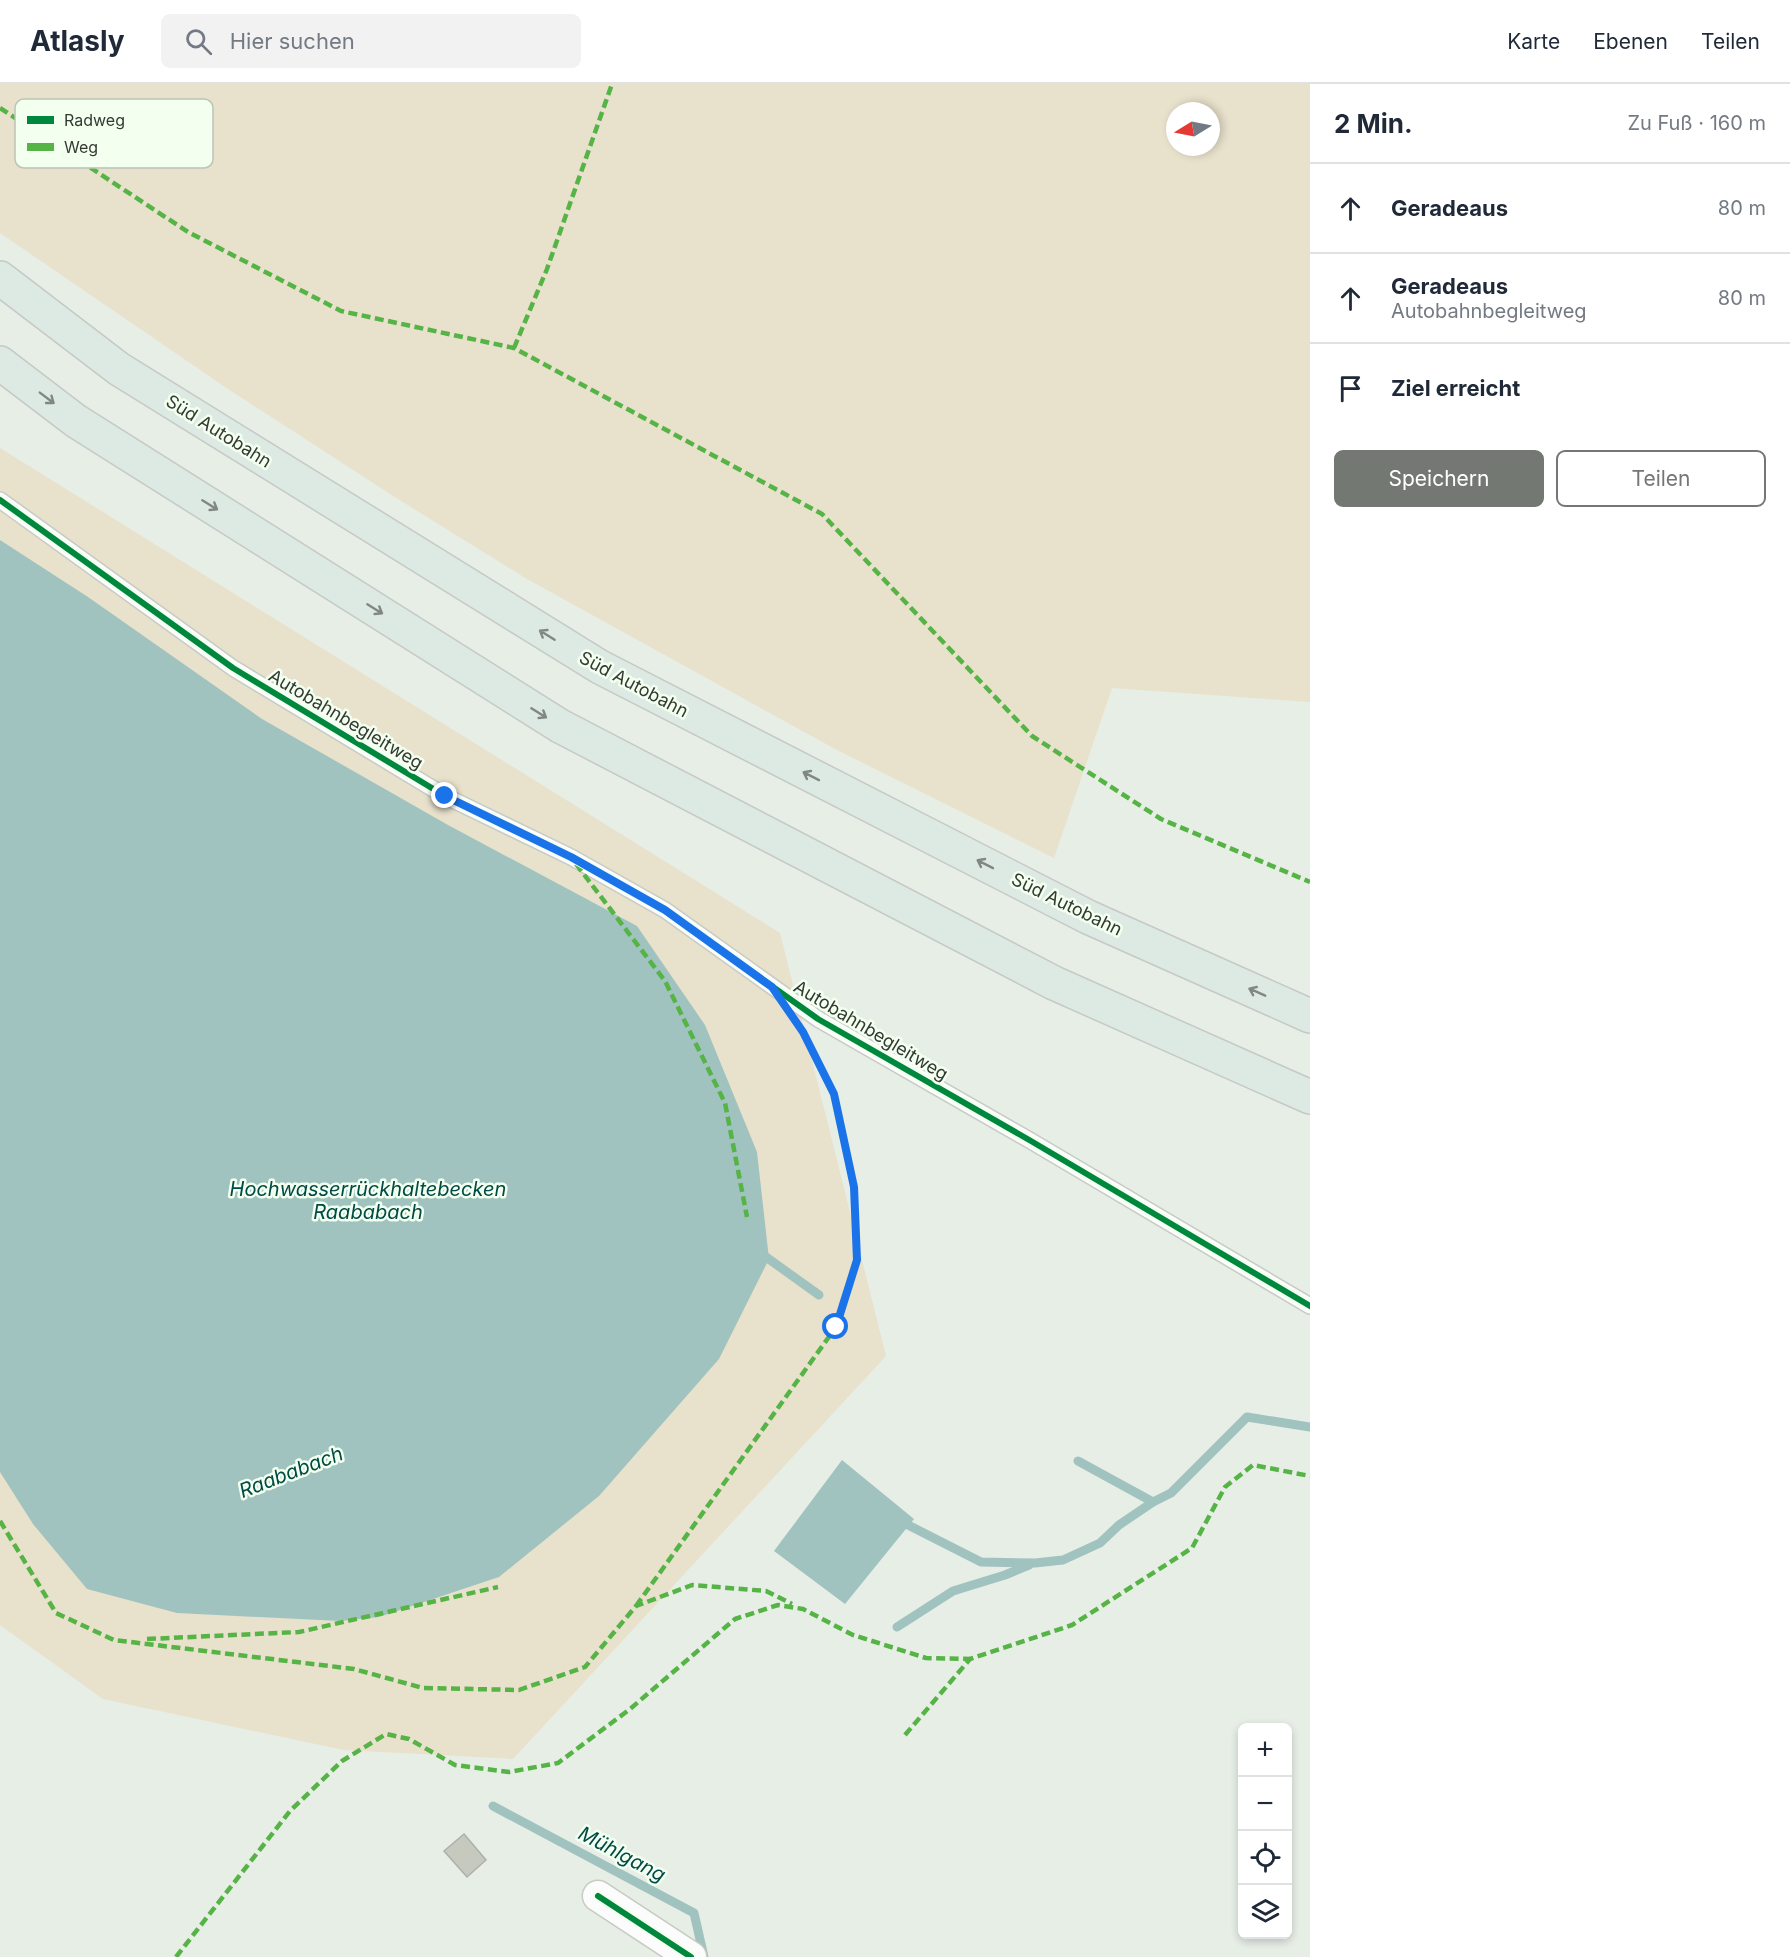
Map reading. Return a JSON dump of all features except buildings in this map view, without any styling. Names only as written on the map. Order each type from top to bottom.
[{"type":"highway","name":"Süd Autobahn","points":[[0,278],[119,369],[600,668],[1088,917],[1310,1016]]},
{"type":"highway","points":[[0,363],[76,421],[560,726],[1054,983],[1310,1097]]},
{"type":"street","points":[[598,1896],[691,1957]]},
{"type":"lane","name":"Autobahnbegleitweg","points":[[0,500],[233,668],[445,796],[571,857],[665,910],[818,1019],[1310,1306]]},
{"type":"path","points":[[803,1032],[834,1094],[854,1187],[857,1260],[836,1327]]},
{"type":"shaded area","points":[[0,84],[1310,84],[1310,702],[1112,688],[1054,858],[837,750],[527,579],[228,389],[0,233]]},
{"type":"shaded area","name":"Hochwasserrückhaltebecken Raababach","points":[[0,448],[780,933],[886,1356],[513,1759],[344,1750],[103,1699],[0,1625]]},
{"type":"water","name":"Hochwasserrückhaltebecken Raababach","points":[[0,540],[88,597],[262,719],[448,825],[637,926],[705,1025],[757,1152],[769,1259],[719,1359],[599,1496],[499,1577],[379,1617],[340,1621],[177,1613],[87,1589],[33,1524],[0,1472]]},
{"type":"water","points":[[842,1460],[914,1519],[845,1604],[774,1551]]},
{"type":"waterway","name":"Raababach","points":[[759,1252],[819,1295]]},
{"type":"waterway","name":"Raababach","points":[[1078,1461],[1153,1502],[1171,1493],[1247,1417],[1310,1427]]},
{"type":"waterway","points":[[908,1525],[981,1562],[1035,1563],[1063,1560],[1100,1543],[1119,1525],[1153,1502]]},
{"type":"waterway","points":[[897,1627],[953,1591],[1029,1565]]},
{"type":"waterway","name":"Mühlgang","points":[[493,1806],[694,1913],[704,1957]]},
{"type":"marked path","points":[[514,348],[547,269],[612,84]]},
{"type":"marked path","points":[[0,108],[15,118]]},
{"type":"marked path","points":[[91,168],[188,232],[341,311],[514,348],[822,514],[1032,736],[1161,819],[1310,882]]},
{"type":"marked path","points":[[576,864],[665,981],[725,1103],[747,1217]]},
{"type":"marked path","points":[[636,1606],[836,1327]]},
{"type":"marked path","points":[[905,1735],[970,1659],[1072,1625],[1192,1548],[1225,1487],[1253,1465],[1310,1476]]},
{"type":"marked path","points":[[0,1521],[56,1613],[114,1640],[354,1669],[423,1688],[519,1690],[585,1667],[636,1606],[692,1585],[766,1591],[792,1604]]},
{"type":"marked path","points":[[147,1639],[299,1632],[498,1587]]},
{"type":"marked path","points":[[176,1957],[290,1811],[342,1761],[386,1734],[409,1739],[455,1765],[509,1772],[558,1763],[630,1709],[735,1619],[778,1605],[803,1609],[853,1635],[926,1658],[970,1659]]},
{"type":"cycle path","points":[[0,500],[233,668],[445,796],[571,857],[665,910],[818,1019],[1031,1141],[1310,1306]]},
{"type":"cycle path","points":[[598,1896],[691,1957]]},
{"type":"route","points":[[445,796],[571,857],[665,910],[772,987],[803,1032],[834,1094],[854,1187],[857,1260],[836,1327]]}]
